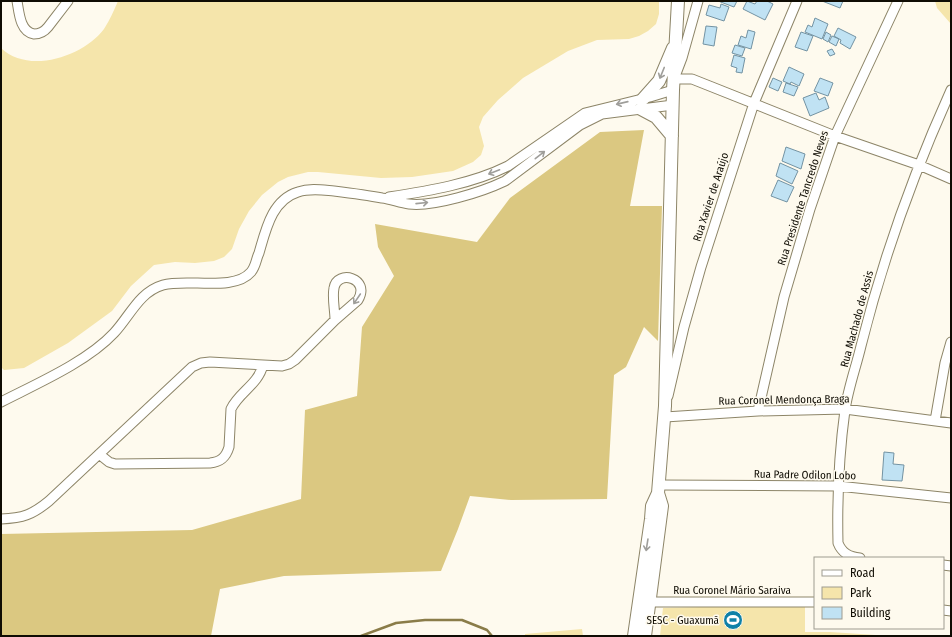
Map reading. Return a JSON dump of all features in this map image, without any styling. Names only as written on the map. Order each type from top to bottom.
[{"type":"main road","points":[[634,636],[652,506],[658,489],[665,412],[672,136],[678,1]]},
{"type":"main road","points":[[672,136],[656,117],[642,104],[659,81],[668,57],[676,43]]},
{"type":"main road","points":[[645,636],[662,506],[658,489]]},
{"type":"street","points":[[17,1],[24,28],[36,34],[41,33],[48,27],[68,1]]},
{"type":"street","points":[[674,84],[698,1]]},
{"type":"street","name":"Rua Xavier de Araújo","points":[[665,412],[684,327],[700,268],[754,103],[797,1]]},
{"type":"street","name":"Rua Presidente Tancredo Neves","points":[[758,411],[788,283],[810,209],[835,136],[898,1]]},
{"type":"street","points":[[1,402],[77,361],[102,345],[130,314],[138,301],[150,291],[163,285],[178,283],[235,282],[244,278],[251,272],[256,264],[268,222],[275,209],[285,199],[297,192],[311,189],[384,198],[408,204],[460,198],[494,186],[511,177],[580,125],[593,118],[602,114],[642,104],[674,84],[692,79],[835,136],[919,165],[951,179]]},
{"type":"street","name":"Rua Machado de Assis","points":[[852,557],[843,552],[838,543],[838,486],[845,409],[871,307],[892,240],[919,165],[951,90]]},
{"type":"street","points":[[384,198],[459,183],[496,172],[508,166],[585,113],[642,104],[673,105]]},
{"type":"street","points":[[1,519],[22,517],[37,511],[192,367],[201,363],[210,362],[282,366],[289,364],[295,360],[335,320]]},
{"type":"street","points":[[935,421],[945,363],[951,342]]},
{"type":"street","points":[[99,454],[109,462],[115,464],[210,463],[221,460],[228,452],[229,447],[231,409],[261,374],[263,365]]},
{"type":"street","name":"Rua Coronel Mendonça Braga","points":[[665,412],[845,409],[951,423]]},
{"type":"street","name":"Rua Padre Odilon Lobo","points":[[658,489],[838,486],[951,498]]},
{"type":"street","name":"Rua Coronel Mário Saraiva","points":[[650,602],[814,602]]},
{"type":"green space","points":[[118,1],[659,1],[659,14],[656,24],[639,36],[629,39],[597,40],[568,51],[523,78],[498,100],[483,117],[479,127],[484,146],[481,155],[473,162],[453,171],[412,177],[381,178],[308,172],[288,177],[278,182],[262,195],[249,211],[239,229],[232,249],[224,257],[214,261],[195,263],[175,262],[154,265],[131,286],[112,311],[68,343],[24,368],[4,370],[1,367],[1,48],[13,56],[26,60],[41,61],[56,59],[70,54],[95,39],[104,29]]},
{"type":"green space","points":[[935,1],[951,1],[951,24],[937,8]]},
{"type":"green space","name":"SESC - Guaxumã","points":[[805,604],[805,632],[891,636],[660,636],[663,608]]},
{"type":"green space","points":[[582,629],[583,636],[525,636],[525,634]]},
{"type":"shaded area","points":[[644,130],[630,206],[662,206],[658,341],[644,327],[626,367],[614,375],[607,499],[511,500],[470,496],[441,571],[284,576],[220,589],[211,636],[1,636],[1,534],[192,530],[301,499],[305,410],[357,396],[362,327],[394,276],[378,247],[375,224],[477,242],[510,198],[600,132]]},
{"type":"building","points":[[718,1],[737,1],[734,7]]},
{"type":"building","points":[[747,1],[755,4],[757,1],[767,1],[773,4],[765,20],[743,9]]},
{"type":"building","points":[[822,1],[843,1],[840,8]]},
{"type":"building","points":[[721,4],[729,7],[724,21],[706,15],[709,5],[720,8]]},
{"type":"building","points":[[815,18],[828,24],[822,39],[805,32],[808,25],[812,27]]},
{"type":"building","points":[[706,26],[717,27],[714,46],[703,44]]},
{"type":"building","points":[[838,28],[856,37],[850,49],[840,43],[841,40],[834,36]]},
{"type":"building","points":[[748,30],[755,32],[751,49],[738,45],[741,36],[746,38]]},
{"type":"building","points":[[801,32],[813,36],[807,51],[795,47]]},
{"type":"building","points":[[826,32],[831,35],[828,42],[823,39]]},
{"type":"building","points":[[832,36],[839,39],[836,46],[829,42]]},
{"type":"building","points":[[735,45],[745,48],[742,56],[732,53]]},
{"type":"building","points":[[832,49],[835,54],[830,56],[827,51]]},
{"type":"building","points":[[734,55],[745,58],[742,73],[736,72],[737,68],[731,66]]},
{"type":"building","points":[[789,67],[804,74],[799,86],[791,82],[790,84],[783,81]]},
{"type":"building","points":[[773,78],[782,82],[778,91],[769,87]]},
{"type":"building","points":[[820,78],[833,83],[828,96],[814,91]]},
{"type":"building","points":[[786,83],[798,87],[794,96],[783,92]]},
{"type":"building","points":[[816,93],[819,100],[825,97],[829,108],[810,116],[803,98]]},
{"type":"building","points":[[786,147],[805,154],[801,169],[782,161]]},
{"type":"building","points":[[780,163],[798,171],[792,184],[776,176]]},
{"type":"building","points":[[778,180],[794,187],[787,202],[771,196]]},
{"type":"building","points":[[884,452],[894,453],[893,464],[904,465],[902,481],[882,480]]},
{"type":"waterway","points":[[361,636],[396,623],[425,620],[462,620],[487,630],[492,636]]},
{"type":"place","name":"SESC - Guaxumã","points":[[733,620]]}]
